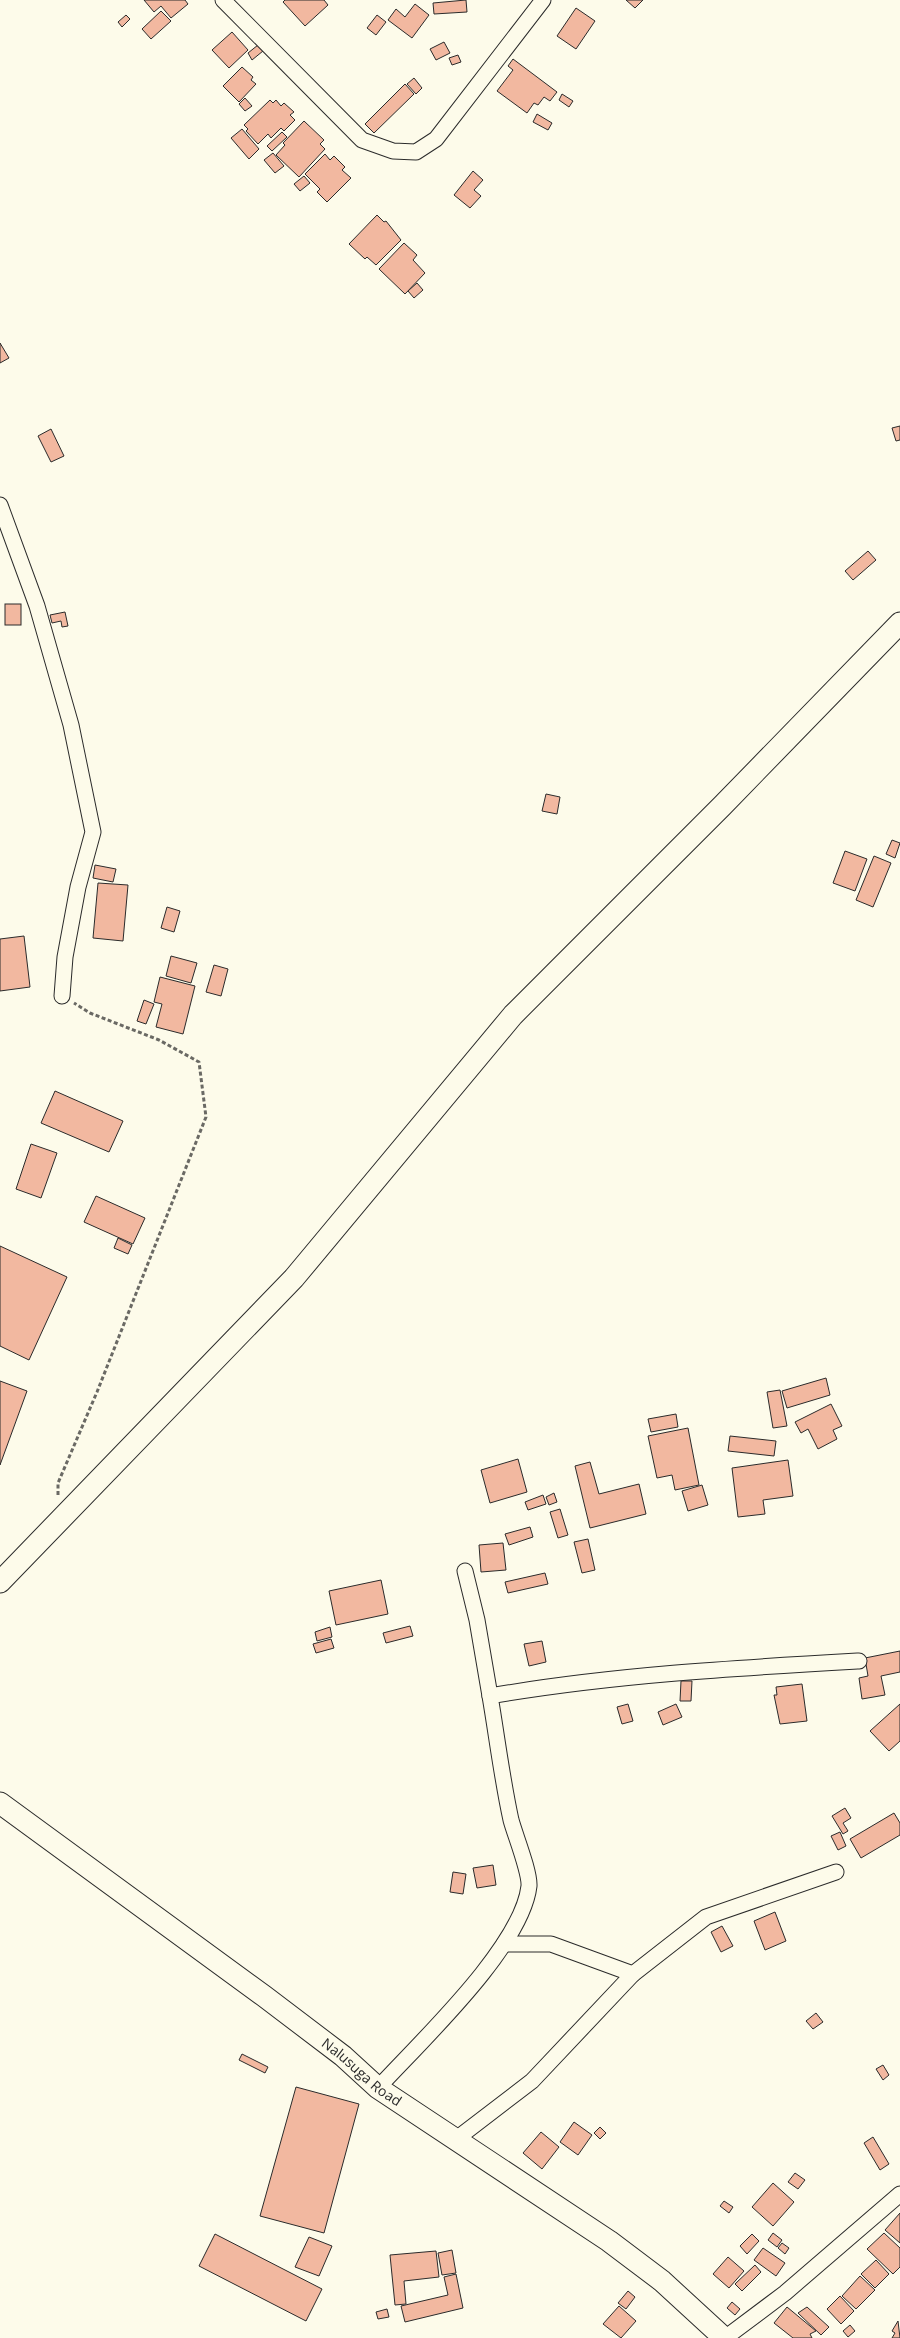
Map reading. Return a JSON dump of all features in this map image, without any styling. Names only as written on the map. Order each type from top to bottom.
[{"type":"street","points":[[223,0],[362,140],[392,151],[416,152],[436,139],[543,0]]},
{"type":"street","points":[[0,505],[36,606],[71,725],[93,832],[78,887],[65,957],[62,996]]},
{"type":"street","points":[[0,1582],[294,1278],[513,1015],[715,814],[900,623]]},
{"type":"street","points":[[378,2088],[469,1989],[504,1944],[520,1916],[529,1884],[511,1819],[477,1620],[465,1571]]},
{"type":"street","points":[[490,1696],[538,1688],[648,1676],[731,1668],[859,1660]]},
{"type":"street","name":"Nalusuga Road","points":[[0,1803],[264,1996],[343,2056],[378,2088],[609,2242],[662,2281],[724,2338]]},
{"type":"street","points":[[455,2140],[532,2081],[633,1974],[706,1917],[836,1872]]},
{"type":"street","points":[[504,1944],[552,1944],[633,1974]]},
{"type":"street","points":[[724,2338],[785,2293],[900,2194]]},
{"type":"path","points":[[58,1523],[58,1483],[97,1392],[206,1117],[199,1062],[159,1040],[90,1013],[62,996]]},
{"type":"building","points":[[144,0],[185,0],[188,4],[171,18],[161,6],[154,12]]},
{"type":"building","points":[[285,0],[324,0],[328,5],[305,26],[283,2]]},
{"type":"building","points":[[466,0],[467,12],[434,14],[433,3]]},
{"type":"building","points":[[626,0],[643,0],[635,8]]},
{"type":"building","points":[[415,4],[429,15],[412,38],[388,20],[396,9],[405,17]]},
{"type":"building","points":[[576,8],[595,21],[576,49],[557,36]]},
{"type":"building","points":[[161,11],[171,21],[151,39],[142,29]]},
{"type":"building","points":[[126,15],[130,19],[122,27],[118,22]]},
{"type":"building","points":[[377,15],[386,22],[376,35],[367,28]]},
{"type":"building","points":[[232,32],[248,50],[229,68],[212,50]]},
{"type":"building","points":[[444,42],[450,53],[436,60],[430,49]]},
{"type":"building","points":[[258,45],[263,51],[252,60],[248,53]]},
{"type":"building","points":[[458,55],[461,62],[452,65],[449,58]]},
{"type":"building","points":[[513,59],[557,92],[550,101],[544,97],[538,105],[534,103],[527,113],[497,91],[513,70],[508,66]]},
{"type":"building","points":[[242,67],[253,77],[251,80],[256,84],[239,102],[223,86]]},
{"type":"building","points":[[414,78],[422,88],[416,94],[407,84]]},
{"type":"building","points":[[405,84],[414,94],[374,133],[365,124]]},
{"type":"building","points":[[562,94],[573,101],[569,107],[559,100]]},
{"type":"building","points":[[245,98],[252,106],[245,111],[239,104]]},
{"type":"building","points":[[270,100],[273,103],[276,100],[281,106],[284,103],[294,112],[290,115],[295,120],[284,131],[281,128],[271,138],[268,134],[258,144],[246,131],[248,129],[244,125]]},
{"type":"building","points":[[537,114],[552,123],[548,130],[533,122]]},
{"type":"building","points":[[304,121],[324,140],[320,144],[325,149],[299,177],[276,155],[285,145],[283,143]]},
{"type":"building","points":[[242,129],[259,149],[249,159],[231,138]]},
{"type":"building","points":[[282,132],[287,137],[272,151],[267,146]]},
{"type":"building","points":[[273,153],[284,166],[275,173],[264,160]]},
{"type":"building","points":[[325,154],[330,160],[334,156],[345,167],[342,170],[351,178],[327,202],[317,192],[320,189],[305,174]]},
{"type":"building","points":[[473,171],[483,180],[474,190],[481,196],[470,208],[454,195]]},
{"type":"building","points":[[304,176],[310,183],[300,191],[294,184]]},
{"type":"building","points":[[377,215],[384,222],[386,221],[401,240],[376,265],[367,257],[365,259],[349,244]]},
{"type":"building","points":[[404,243],[417,255],[413,260],[425,273],[405,294],[379,269]]},
{"type":"building","points":[[417,283],[423,290],[414,298],[408,291]]},
{"type":"building","points":[[0,343],[9,358],[0,363]]},
{"type":"building","points":[[900,426],[900,440],[896,441],[892,428]]},
{"type":"building","points":[[51,429],[64,456],[51,462],[38,436]]},
{"type":"building","points":[[868,551],[876,560],[853,580],[845,571]]},
{"type":"building","points":[[5,604],[21,604],[21,625],[5,625]]},
{"type":"building","points":[[65,612],[68,626],[62,627],[61,621],[52,623],[50,615]]},
{"type":"building","points":[[546,794],[560,797],[557,814],[542,811]]},
{"type":"building","points":[[892,840],[900,843],[895,858],[886,854]]},
{"type":"building","points":[[845,851],[867,859],[855,891],[833,883]]},
{"type":"building","points":[[874,856],[891,863],[873,907],[856,900]]},
{"type":"building","points":[[95,865],[116,869],[113,882],[93,878]]},
{"type":"building","points":[[98,883],[128,885],[123,941],[93,938]]},
{"type":"building","points":[[167,907],[180,911],[174,932],[161,928]]},
{"type":"building","points":[[24,936],[30,987],[0,991],[0,939]]},
{"type":"building","points":[[171,956],[197,963],[191,983],[166,976]]},
{"type":"building","points":[[214,965],[228,969],[221,996],[206,992]]},
{"type":"building","points":[[160,977],[195,986],[183,1034],[156,1027],[162,1004],[154,1002]]},
{"type":"building","points":[[144,1000],[154,1004],[146,1024],[137,1021]]},
{"type":"building","points":[[55,1091],[123,1121],[109,1152],[41,1123]]},
{"type":"building","points":[[31,1144],[57,1153],[41,1198],[16,1189]]},
{"type":"building","points":[[96,1196],[145,1218],[133,1244],[84,1222]]},
{"type":"building","points":[[118,1238],[132,1245],[128,1254],[114,1248]]},
{"type":"building","points":[[0,1246],[67,1277],[29,1360],[0,1346]]},
{"type":"building","points":[[826,1378],[830,1395],[787,1408],[782,1391]]},
{"type":"building","points":[[0,1381],[27,1391],[0,1465]]},
{"type":"building","points":[[780,1390],[787,1426],[773,1428],[767,1392]]},
{"type":"building","points":[[831,1404],[842,1426],[833,1430],[837,1439],[818,1449],[808,1429],[801,1433],[795,1422]]},
{"type":"building","points":[[676,1414],[678,1427],[651,1432],[648,1419]]},
{"type":"building","points":[[688,1428],[699,1485],[675,1490],[672,1475],[657,1478],[648,1436]]},
{"type":"building","points":[[730,1436],[776,1441],[774,1456],[728,1451]]},
{"type":"building","points":[[518,1459],[527,1492],[490,1503],[481,1470]]},
{"type":"building","points":[[788,1460],[793,1496],[763,1500],[765,1514],[738,1517],[732,1468]]},
{"type":"building","points":[[590,1462],[599,1494],[639,1484],[646,1514],[590,1528],[575,1466]]},
{"type":"building","points":[[702,1485],[708,1505],[688,1511],[682,1491]]},
{"type":"building","points":[[554,1493],[557,1502],[549,1505],[546,1497]]},
{"type":"building","points":[[543,1495],[546,1504],[528,1510],[525,1502]]},
{"type":"building","points":[[560,1509],[568,1535],[558,1538],[550,1512]]},
{"type":"building","points":[[530,1527],[533,1537],[509,1545],[505,1534]]},
{"type":"building","points":[[588,1539],[595,1570],[582,1573],[574,1542]]},
{"type":"building","points":[[503,1543],[506,1570],[481,1572],[479,1545]]},
{"type":"building","points":[[545,1573],[548,1584],[508,1593],[505,1582]]},
{"type":"building","points":[[381,1580],[388,1614],[336,1625],[329,1591]]},
{"type":"building","points":[[410,1626],[413,1636],[386,1643],[383,1633]]},
{"type":"building","points":[[330,1627],[332,1637],[317,1641],[315,1632]]},
{"type":"building","points":[[331,1639],[334,1648],[316,1653],[313,1644]]},
{"type":"building","points":[[542,1641],[546,1662],[529,1666],[524,1644]]},
{"type":"building","points":[[900,1651],[900,1672],[881,1676],[885,1695],[862,1699],[859,1678],[868,1676],[865,1658]]},
{"type":"building","points":[[681,1681],[692,1681],[691,1701],[680,1701]]},
{"type":"building","points":[[802,1684],[807,1721],[780,1724],[774,1695],[777,1695],[776,1687]]},
{"type":"building","points":[[628,1704],[633,1721],[622,1724],[617,1707]]},
{"type":"building","points":[[676,1704],[682,1717],[663,1725],[658,1712]]},
{"type":"building","points":[[900,1704],[900,1741],[889,1751],[870,1731]]},
{"type":"building","points":[[845,1808],[851,1818],[843,1823],[848,1831],[843,1834],[832,1816]]},
{"type":"building","points":[[894,1813],[900,1823],[900,1835],[861,1858],[850,1839]]},
{"type":"building","points":[[840,1832],[846,1846],[838,1850],[831,1836]]},
{"type":"building","points":[[493,1865],[496,1885],[477,1888],[473,1868]]},
{"type":"building","points":[[453,1872],[466,1874],[463,1894],[450,1892]]},
{"type":"building","points":[[775,1912],[786,1941],[765,1950],[754,1921]]},
{"type":"building","points":[[722,1926],[733,1946],[721,1952],[711,1932]]},
{"type":"building","points":[[816,2013],[823,2022],[813,2029],[806,2021]]},
{"type":"building","points":[[242,2054],[268,2067],[265,2073],[239,2060]]},
{"type":"building","points":[[883,2065],[889,2075],[883,2080],[876,2069]]},
{"type":"building","points":[[296,2087],[359,2104],[324,2233],[260,2216]]},
{"type":"building","points":[[574,2122],[592,2135],[578,2155],[560,2142]]},
{"type":"building","points":[[600,2127],[606,2133],[600,2139],[594,2133]]},
{"type":"building","points":[[541,2132],[559,2147],[542,2169],[523,2153]]},
{"type":"building","points":[[873,2137],[889,2164],[880,2170],[864,2143]]},
{"type":"building","points":[[795,2173],[805,2180],[798,2189],[788,2182]]},
{"type":"building","points":[[773,2183],[794,2202],[773,2226],[752,2207]]},
{"type":"building","points":[[724,2201],[733,2207],[729,2213],[720,2206]]},
{"type":"building","points":[[900,2213],[900,2243],[885,2230]]},
{"type":"building","points":[[773,2233],[782,2240],[777,2247],[768,2240]]},
{"type":"building","points":[[884,2233],[900,2248],[900,2267],[893,2274],[867,2249]]},
{"type":"building","points":[[215,2234],[322,2289],[306,2321],[199,2266]]},
{"type":"building","points":[[752,2234],[759,2241],[747,2254],[740,2246]]},
{"type":"building","points":[[309,2237],[332,2246],[319,2276],[295,2267]]},
{"type":"building","points":[[782,2243],[789,2248],[785,2254],[778,2248]]},
{"type":"building","points":[[763,2248],[785,2263],[776,2276],[754,2260]]},
{"type":"building","points":[[452,2250],[456,2273],[442,2275],[438,2253]]},
{"type":"building","points":[[436,2251],[439,2277],[404,2281],[406,2304],[395,2305],[390,2255]]},
{"type":"building","points":[[728,2257],[744,2271],[729,2288],[713,2274]]},
{"type":"building","points":[[876,2260],[889,2274],[875,2288],[861,2274]]},
{"type":"building","points":[[755,2265],[761,2272],[742,2291],[735,2284]]},
{"type":"building","points":[[456,2274],[463,2308],[405,2322],[401,2306],[448,2295],[444,2277]]},
{"type":"building","points":[[860,2276],[875,2290],[856,2309],[842,2296]]},
{"type":"building","points":[[628,2291],[635,2297],[626,2309],[618,2303]]},
{"type":"building","points":[[840,2296],[854,2311],[841,2324],[827,2309]]},
{"type":"building","points":[[732,2302],[740,2309],[735,2315],[727,2308]]},
{"type":"building","points":[[619,2306],[636,2321],[621,2338],[603,2324]]},
{"type":"building","points":[[787,2307],[816,2331],[810,2334],[812,2338],[793,2338],[774,2323]]},
{"type":"building","points":[[807,2307],[829,2327],[821,2335],[798,2313]]},
{"type":"building","points":[[387,2309],[389,2317],[378,2319],[376,2312]]},
{"type":"building","points":[[898,2321],[900,2338],[892,2338],[895,2333],[892,2331]]},
{"type":"building","points":[[850,2325],[855,2331],[848,2337],[843,2331]]}]
